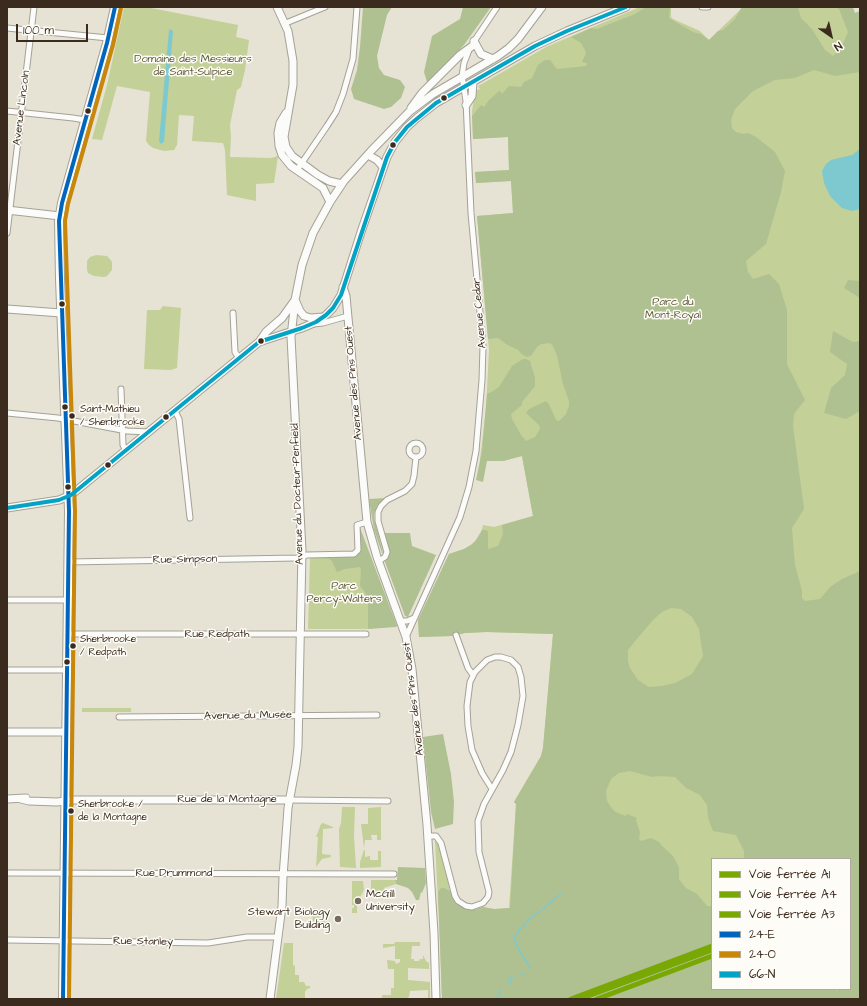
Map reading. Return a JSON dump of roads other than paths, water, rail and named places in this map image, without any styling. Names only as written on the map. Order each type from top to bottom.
[{"type":"main road","points":[[63,999],[68,497],[59,248],[60,216],[63,198],[108,38],[115,7]]},
{"type":"main road","points":[[277,7],[286,23],[292,45],[294,69],[284,137],[285,145],[290,154],[324,179],[342,184]]},
{"type":"main road","name":"Avenue du Docteur-Penfield","points":[[270,999],[282,906],[283,874],[290,800],[297,757],[299,715],[302,557],[291,332],[295,300],[302,265],[309,244],[330,202],[342,184],[368,155],[409,112],[433,94],[509,48],[518,39],[542,7]]},
{"type":"main road","points":[[258,342],[312,324],[324,317],[337,303],[383,167],[395,142],[410,124],[433,105],[530,48],[561,33],[626,7]]},
{"type":"main road","points":[[518,39],[522,45],[530,48]]},
{"type":"main road","points":[[409,112],[422,93],[472,44],[481,54],[493,59]]},
{"type":"main road","points":[[466,105],[472,96],[473,82]]},
{"type":"main road","points":[[288,109],[279,126],[278,142],[283,157],[288,164],[323,188],[330,202]]},
{"type":"main road","points":[[368,155],[377,160],[383,167]]},
{"type":"main road","points":[[8,210],[60,216]]},
{"type":"main road","name":"Avenue des Pins Ouest","points":[[343,287],[346,296],[367,522],[406,637],[413,677],[428,836],[434,933],[436,999]]},
{"type":"main road","points":[[295,300],[300,312],[304,316],[311,318],[324,317]]},
{"type":"main road","points":[[7,508],[59,500],[68,497],[258,342],[266,332],[281,319],[295,300]]},
{"type":"main road","points":[[7,309],[61,313]]},
{"type":"main road","points":[[7,732],[66,732]]},
{"type":"main road","name":"Rue de la Montagne","points":[[7,799],[290,800]]},
{"type":"street","name":"Avenue Lincoln","points":[[7,233],[8,210],[22,113],[34,7]]},
{"type":"street","points":[[286,23],[325,7]]},
{"type":"street","points":[[297,170],[331,119],[343,94],[353,59],[357,7]]},
{"type":"street","name":"Avenue Cedar","points":[[406,637],[460,517],[471,479],[477,445],[483,346],[471,219],[466,105],[462,77],[464,60],[472,44],[497,7]]},
{"type":"street","points":[[702,7],[708,7]]},
{"type":"street","points":[[7,28],[108,38]]},
{"type":"street","points":[[7,111],[85,120]]},
{"type":"street","points":[[234,313],[235,352],[239,358]]},
{"type":"street","points":[[312,324],[323,323],[348,316]]},
{"type":"street","points":[[121,389],[123,446],[126,451]]},
{"type":"street","points":[[175,411],[179,419],[190,518]]},
{"type":"street","points":[[7,413],[66,420],[122,430],[149,432]]},
{"type":"street","points":[[379,561],[385,557],[387,552],[378,521],[378,512],[387,500],[405,491],[412,484],[416,457]]},
{"type":"street","name":"Rue Simpson","points":[[68,562],[293,558],[307,555],[355,554],[358,550],[357,525],[367,522]]},
{"type":"street","points":[[7,600],[68,600]]},
{"type":"street","points":[[400,620],[407,621],[414,618]]},
{"type":"street","name":"Rue Redpath","points":[[67,634],[366,634]]},
{"type":"street","points":[[456,635],[468,668],[473,675]]},
{"type":"street","points":[[428,836],[436,836],[441,843],[458,901],[466,906],[472,907],[483,903],[488,897],[489,890],[479,857],[477,826],[480,813],[506,764],[516,733],[522,696],[522,677],[520,671],[516,664],[509,659],[501,657],[493,657],[487,660],[473,675],[470,682],[467,706],[469,736],[477,762],[492,789]]},
{"type":"street","points":[[7,670],[67,670]]},
{"type":"street","name":"Avenue du Musée","points":[[119,717],[376,715]]},
{"type":"street","name":"Rue de la Montagne","points":[[290,800],[388,801]]},
{"type":"street","name":"Rue Drummond","points":[[21,870],[56,871],[65,873]]},
{"type":"street","name":"Rue Drummond","points":[[7,873],[394,874]]},
{"type":"street","name":"Rue Stanley","points":[[7,940],[208,942],[247,937],[278,937]]},
{"type":"water","points":[[170,29],[173,31],[164,142],[161,144],[159,141]]},
{"type":"water","points":[[860,149],[860,209],[852,211],[842,208],[830,196],[824,183],[822,171],[826,164],[831,160],[852,155]]},
{"type":"waterway","points":[[530,968],[519,950],[514,937],[529,919],[561,895]]},
{"type":"waterway","points":[[508,984],[511,981],[510,978],[513,976]]},
{"type":"waterway","points":[[495,999],[500,995],[500,990]]},
{"type":"rail line","name":"A1","points":[[571,999],[711,946]]},
{"type":"rail line","name":"A4","points":[[580,999],[711,950]]},
{"type":"rail line","name":"A3","points":[[597,999],[711,956]]},
{"type":"place","name":"Saint-Mathieu / Sherbrooke","points":[[72,416]]},
{"type":"place","name":"Sherbrooke / Redpath","points":[[73,646]]},
{"type":"place","name":"Sherbrooke / de la Montagne","points":[[71,811]]},
{"type":"place","name":"McGill University","points":[[358,901]]},
{"type":"place","name":"Stewart Biology Building","points":[[338,919]]},
{"type":"park label","name":"Domaine des Messieurs de Saint-Sulpice","points":[[193,66]]},
{"type":"park label","name":"Parc du Mont-Royal","points":[[673,309]]},
{"type":"park label","name":"Parc Percy-Walters","points":[[344,593]]}]
